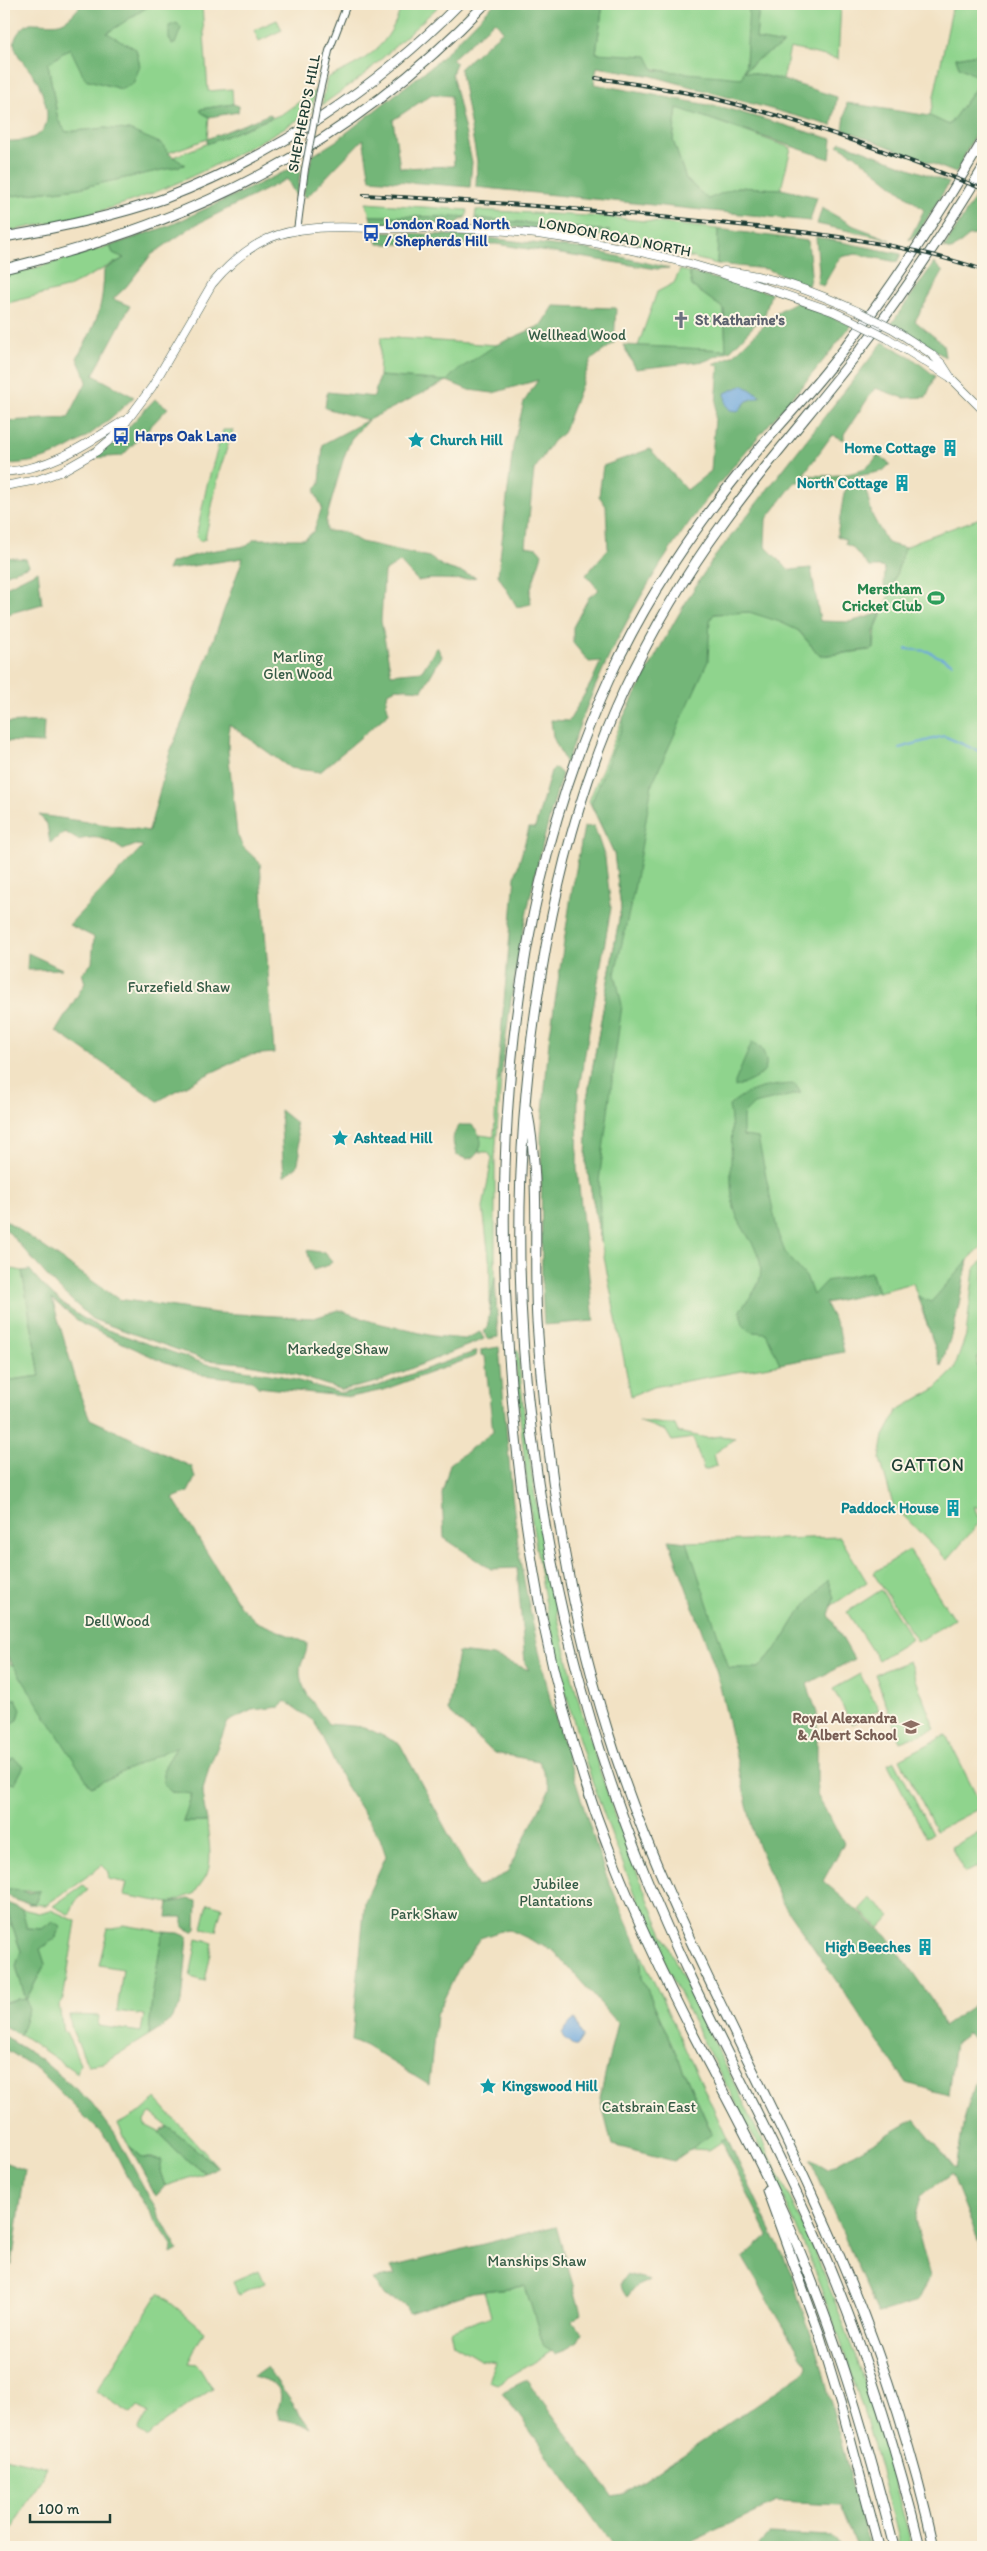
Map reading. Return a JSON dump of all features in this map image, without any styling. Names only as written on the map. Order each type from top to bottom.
[{"type":"highway","points":[[4,237],[135,208],[163,199],[240,164],[310,124],[369,82],[408,52],[459,4]]},
{"type":"highway","points":[[4,269],[87,247],[149,226],[210,202],[269,172],[327,136],[382,97],[436,52],[485,4]]},
{"type":"highway","points":[[894,2547],[855,2401],[812,2278],[752,2147],[681,2011],[622,1881],[577,1757],[545,1637],[524,1518],[508,1346],[503,1204],[511,1061],[530,939],[556,828],[585,736],[623,650],[655,592],[697,528],[750,460],[831,366],[870,315],[928,230],[983,140]]},
{"type":"highway","points":[[920,2547],[906,2487],[850,2318],[816,2237],[656,1903],[615,1797],[581,1688],[549,1548],[528,1396],[520,1235],[525,1099],[539,986],[562,868],[591,770],[635,667],[676,593],[712,538],[888,313],[937,242],[983,168]]},
{"type":"highway","points":[[525,1099],[534,1142],[536,1303],[541,1383],[551,1475],[574,1601],[605,1722],[645,1837],[677,1916],[816,2203],[852,2287],[896,2408],[934,2547]]},
{"type":"highway","points":[[752,2147],[820,2336],[844,2412],[879,2547]]},
{"type":"main road","name":"SHEPHERD'S HILL","points":[[297,231],[305,169],[319,95],[329,51],[347,4]]},
{"type":"main road","name":"LONDON ROAD NORTH","points":[[4,486],[37,480],[74,465],[107,443],[152,388],[212,284],[221,273],[249,250],[268,239],[297,231],[341,228],[471,228],[517,232],[599,244],[709,270],[832,311],[887,338],[951,378],[983,410]]},
{"type":"main road","name":"LONDON ROAD NORTH","points":[[709,270],[757,275],[798,287],[857,311],[893,329],[930,353],[942,364],[951,378]]},
{"type":"main road","name":"LONDON ROAD NORTH","points":[[4,472],[34,467],[57,460],[86,445],[127,419]]},
{"type":"green space","points":[[82,4],[152,4],[107,33],[136,49],[140,66],[133,84],[121,89],[85,79],[70,48],[48,64],[58,120],[66,132],[105,128],[129,130],[162,144],[168,153],[185,165],[79,188],[4,197],[4,141],[19,141],[39,134],[45,127],[47,119],[43,96],[38,83],[22,61],[15,47],[16,36],[30,23],[54,24],[64,21]]},
{"type":"green space","points":[[152,4],[202,5],[208,91],[232,89],[233,104],[201,109],[201,112],[209,117],[207,139],[168,153],[162,144],[105,128],[66,132],[58,120],[48,64],[70,48],[73,50],[85,79],[122,89],[133,84],[107,33]]},
{"type":"green space","points":[[402,4],[441,4],[364,75],[322,105],[327,78],[354,65],[375,51],[390,32]]},
{"type":"green space","points":[[494,4],[603,4],[596,53],[647,56],[654,70],[742,78],[744,71],[783,80],[837,97],[832,126],[652,76],[597,67],[594,84],[725,108],[832,139],[830,159],[677,108],[673,140],[686,179],[708,199],[737,187],[781,189],[817,197],[810,221],[476,187],[477,161],[460,68],[503,31],[495,21],[452,59],[456,63],[452,74],[472,162],[470,187],[370,179],[363,139],[307,197],[303,196],[312,156],[336,141],[438,61]],"holes":[[[432,94],[451,96],[454,166],[400,168],[393,120]]]},
{"type":"green space","points":[[603,4],[751,4],[745,71],[758,59],[783,44],[756,39],[759,4],[841,4],[838,59],[790,48],[783,80],[744,72],[742,78],[723,78],[668,72],[650,68],[596,53]]},
{"type":"green space","points":[[749,4],[759,4],[756,39],[784,44],[758,59],[744,71]]},
{"type":"green space","points":[[953,4],[983,4],[983,53],[956,58],[959,67],[982,79],[949,125],[930,116]]},
{"type":"green space","points":[[277,20],[282,30],[259,41],[254,30]]},
{"type":"green space","points":[[177,23],[181,28],[175,44],[172,44],[169,38],[169,26]]},
{"type":"green space","points":[[983,53],[983,118],[956,173],[843,129],[847,103],[930,116],[949,125],[982,79],[959,67],[956,58]]},
{"type":"green space","points":[[316,90],[311,112],[234,156],[180,182],[97,212],[4,232],[4,197],[79,188],[184,165],[173,157],[282,114]]},
{"type":"green space","points":[[233,104],[239,106],[238,112],[209,117],[201,112],[201,109]]},
{"type":"green space","points":[[677,107],[791,148],[781,189],[737,187],[708,200],[686,179],[673,140]]},
{"type":"green space","points":[[270,114],[272,117],[207,144],[207,139]]},
{"type":"green space","points":[[841,142],[949,183],[917,235],[909,240],[924,210],[855,155],[838,145]]},
{"type":"green space","points":[[301,164],[297,198],[287,179],[193,226],[151,255],[126,287],[113,299],[130,306],[93,375],[134,397],[91,434],[68,448],[37,460],[4,465],[4,421],[68,418],[87,381],[77,358],[97,316],[102,296],[104,270],[124,258],[113,253],[110,246],[171,225]]},
{"type":"green space","points":[[978,193],[983,195],[983,234],[969,236],[952,250],[944,248]]},
{"type":"green space","points":[[366,203],[468,210],[466,217],[370,216]]},
{"type":"green space","points":[[822,208],[854,226],[891,240],[817,224]]},
{"type":"green space","points":[[476,210],[607,217],[718,229],[717,264],[607,236],[609,231],[475,218]]},
{"type":"green space","points":[[370,216],[466,217],[455,224],[372,223]]},
{"type":"green space","points":[[475,218],[610,231],[607,236],[478,224]]},
{"type":"green space","points":[[718,229],[808,241],[811,274],[808,286],[767,269],[717,264]]},
{"type":"green space","points":[[375,232],[469,236],[586,249],[669,268],[657,269],[496,244],[378,244]]},
{"type":"green space","points":[[816,237],[901,254],[897,262],[856,254],[840,257],[823,286],[817,283],[819,271]]},
{"type":"green space","points":[[110,246],[113,253],[124,258],[66,288],[4,304],[4,275],[28,270]]},
{"type":"green space","points":[[934,263],[943,272],[915,321],[943,344],[945,357],[892,323]]},
{"type":"green space","points":[[680,270],[689,272],[692,286],[724,309],[726,350],[638,346],[657,292],[674,283]]},
{"type":"green space","points":[[689,272],[771,293],[765,314],[731,350],[705,361],[636,369],[623,345],[726,350],[724,309],[692,286]]},
{"type":"green space","points":[[795,302],[851,325],[820,365],[722,480],[673,545],[630,615],[612,651],[579,726],[566,764],[553,737],[551,720],[569,721],[591,683],[601,661],[589,662],[573,643],[573,627],[589,597],[599,590],[586,575],[608,549],[606,506],[599,496],[603,466],[650,449],[687,490],[711,471],[719,366],[714,364],[734,355],[779,311]],"holes":[[[743,385],[760,396],[747,401],[738,411]]]},
{"type":"green space","name":"Wellhead Wood","points":[[554,306],[616,308],[614,343],[591,360],[563,433],[553,441],[534,470],[526,546],[537,548],[542,554],[530,592],[531,604],[517,607],[498,575],[513,447],[524,402],[538,380],[493,393],[469,390],[447,381],[455,372],[496,345],[542,325]]},
{"type":"green space","points":[[381,337],[496,345],[447,381],[379,376]]},
{"type":"green space","points":[[883,342],[911,357],[935,376],[926,397],[904,398],[875,388],[844,434],[844,440],[832,435],[803,475],[822,476],[855,472],[872,463],[877,455],[890,464],[883,471],[858,476],[840,486],[837,481],[795,482],[766,520],[765,546],[789,570],[811,568],[820,621],[850,622],[881,613],[874,632],[874,649],[820,656],[799,631],[780,622],[749,612],[714,614],[710,620],[708,661],[652,784],[634,890],[615,974],[622,1005],[599,1181],[601,1242],[586,1164],[588,1094],[621,908],[614,853],[591,804],[623,725],[623,718],[666,637],[713,559]]},
{"type":"green space","points":[[379,376],[447,381],[368,420],[325,408],[327,392],[374,397]]},
{"type":"green space","points":[[155,399],[168,408],[122,456],[91,458],[118,438]]},
{"type":"green space","points":[[368,420],[351,439],[344,457],[326,520],[326,531],[344,532],[361,542],[429,557],[444,567],[476,577],[469,579],[418,581],[400,562],[384,572],[381,621],[391,674],[422,671],[437,647],[442,656],[422,690],[396,688],[388,692],[386,702],[389,713],[320,772],[290,768],[229,724],[228,750],[237,834],[243,847],[260,863],[274,1053],[249,1055],[202,1077],[158,1101],[56,1031],[85,983],[82,973],[92,963],[94,937],[69,925],[143,846],[136,845],[123,850],[102,839],[78,840],[65,832],[50,843],[47,824],[39,815],[149,831],[170,752],[194,693],[243,558],[167,570],[170,563],[209,551],[247,546],[254,539],[305,539],[314,531],[322,507],[315,493],[316,487],[320,484],[323,444]]},
{"type":"green space","points":[[223,430],[233,430],[220,469],[205,539],[200,541],[196,537],[207,485]]},
{"type":"green space","points":[[864,481],[872,515],[887,543],[905,548],[890,592],[884,586],[885,570],[882,567],[869,567],[852,547],[845,544],[846,540],[837,536],[844,493],[848,486]]},
{"type":"green space","points":[[983,517],[983,1245],[968,1260],[953,1332],[927,1325],[913,1283],[878,1292],[871,1272],[813,1296],[774,1291],[780,1364],[653,1387],[631,1396],[586,1164],[588,1093],[621,908],[614,853],[589,801],[621,723],[714,608],[714,614],[749,612],[784,614],[820,656],[871,650],[874,648],[876,627],[905,548],[922,539]]},
{"type":"green space","points":[[4,557],[26,559],[29,566],[4,575]]},
{"type":"green space","points":[[38,571],[42,604],[4,615],[4,588]]},
{"type":"green space","points":[[44,721],[43,743],[4,741],[4,723]]},
{"type":"green space","points":[[556,768],[562,774],[541,849],[524,924],[501,1078],[497,1081],[515,877],[529,828],[535,828],[551,771]]},
{"type":"green space","points":[[594,826],[605,858],[611,908],[578,1093],[577,1169],[594,1321],[544,1325],[541,1136],[549,1041],[571,896],[584,827]]},
{"type":"green space","points":[[28,953],[62,969],[27,970]]},
{"type":"green space","points":[[752,1042],[763,1051],[766,1063],[765,1068],[758,1077],[735,1087],[735,1082]]},
{"type":"green space","points":[[501,1078],[495,1158],[495,1276],[490,1307],[490,1266],[483,1208],[492,1158],[488,1152],[479,1152],[480,1135],[494,1137],[497,1081]]},
{"type":"green space","points":[[795,1084],[801,1093],[754,1104],[743,1115],[743,1136],[758,1138],[778,1234],[785,1252],[807,1278],[813,1295],[826,1281],[871,1272],[878,1292],[825,1303],[839,1330],[844,1352],[780,1364],[766,1333],[752,1332],[743,1325],[740,1310],[757,1286],[761,1268],[757,1252],[736,1214],[733,1202],[731,1189],[732,1132],[729,1106],[751,1091],[777,1085]]},
{"type":"green space","points":[[280,1110],[295,1122],[300,1153],[297,1167],[284,1176]]},
{"type":"green space","points":[[460,1125],[472,1125],[480,1137],[480,1149],[474,1157],[467,1159],[456,1155],[453,1139]]},
{"type":"green space","name":"Markedge Shaw","points":[[4,1219],[118,1299],[217,1313],[314,1318],[339,1310],[373,1322],[433,1336],[465,1339],[480,1332],[484,1339],[378,1382],[342,1390],[284,1371],[244,1363],[206,1360],[92,1319],[56,1286],[4,1227]]},
{"type":"green space","points":[[307,1250],[325,1253],[332,1261],[329,1265],[313,1270]]},
{"type":"green space","points":[[968,1260],[954,1327],[941,1366],[918,1296],[931,1302]]},
{"type":"green space","points":[[983,1260],[983,1350],[977,1359],[978,1375],[983,1368],[983,1510],[974,1506],[980,1522],[947,1560],[893,1505],[880,1459],[884,1436],[898,1410],[935,1389],[954,1370],[966,1335],[974,1269]]},
{"type":"green space","points":[[4,1267],[22,1271],[40,1376],[4,1381]]},
{"type":"green space","points":[[30,1270],[45,1288],[63,1304],[102,1328],[206,1364],[281,1376],[340,1393],[372,1388],[477,1351],[476,1356],[383,1390],[351,1397],[258,1387],[252,1380],[203,1375],[157,1359],[82,1324],[52,1299],[81,1397],[90,1419],[192,1467],[195,1478],[188,1492],[173,1498],[240,1606],[257,1622],[307,1643],[301,1665],[301,1680],[308,1696],[328,1724],[364,1727],[400,1744],[477,1887],[507,1873],[550,1788],[539,1761],[494,1753],[448,1711],[458,1652],[493,1656],[529,1670],[525,1663],[517,1568],[491,1569],[444,1538],[442,1493],[450,1464],[493,1432],[485,1356],[481,1355],[481,1350],[499,1347],[520,1561],[551,1703],[605,1873],[640,1952],[642,1978],[712,2134],[674,2161],[612,2145],[600,2098],[617,2022],[554,1951],[507,1929],[480,1938],[460,1966],[436,2015],[429,2085],[366,2046],[352,2040],[365,1901],[386,1856],[380,1838],[344,1783],[315,1722],[285,1701],[280,1707],[252,1710],[228,1722],[209,1767],[202,1794],[207,1822],[183,1822],[192,1794],[171,1792],[163,1783],[165,1766],[177,1746],[91,1787],[4,1651],[4,1381],[40,1376],[22,1271]]},
{"type":"green space","points":[[495,1277],[498,1337],[487,1339],[484,1331],[487,1329]]},
{"type":"green space","points":[[515,1350],[518,1350],[533,1484],[557,1614],[591,1743],[612,1807],[655,1917],[788,2193],[825,2277],[867,2391],[912,2547],[901,2547],[863,2409],[816,2274],[798,2230],[769,2167],[702,2039],[663,1957],[616,1845],[585,1760],[555,1646],[533,1529],[519,1410]]},
{"type":"green space","points":[[638,1421],[675,1425],[678,1432],[707,1438],[721,1436],[735,1438],[714,1454],[717,1466],[704,1470],[693,1438],[672,1441],[666,1431]]},
{"type":"green space","points":[[840,1537],[867,1582],[831,1606],[834,1598],[798,1614],[781,1642],[759,1668],[728,1668],[687,1542]]},
{"type":"green space","points":[[669,1540],[687,1542],[729,1668],[759,1668],[781,1642],[798,1614],[828,1580],[834,1598],[829,1615],[854,1659],[807,1684],[817,1713],[817,1795],[844,1843],[823,1881],[886,1935],[933,2001],[943,2026],[983,1999],[983,2050],[968,2033],[955,2043],[948,2095],[907,2083],[781,1901],[754,1835],[717,1673]]},
{"type":"green space","points":[[909,1550],[954,1619],[918,1642],[873,1573]]},
{"type":"green space","points":[[881,1590],[912,1639],[878,1660],[847,1612]]},
{"type":"green space","points":[[4,1651],[10,1664],[178,1746],[165,1766],[171,1792],[192,1793],[183,1822],[207,1822],[210,1855],[209,1868],[206,1877],[194,1894],[169,1903],[124,1895],[127,1883],[108,1879],[109,1872],[102,1865],[46,1905],[28,1904],[35,1903],[40,1891],[4,1891]]},
{"type":"green space","points":[[909,1661],[935,1729],[900,1742],[875,1674]]},
{"type":"green space","points":[[860,1674],[879,1710],[852,1724],[833,1689]]},
{"type":"green space","points":[[4,1698],[16,1699],[21,1709],[18,1720],[7,1726],[4,1725]]},
{"type":"green space","points":[[946,1735],[982,1807],[936,1831],[900,1759]]},
{"type":"green space","points":[[13,1758],[24,1766],[15,1783],[5,1781],[5,1766]]},
{"type":"green space","points":[[895,1761],[932,1834],[926,1837],[888,1764]]},
{"type":"green space","points":[[983,1831],[983,1864],[965,1873],[951,1847]]},
{"type":"green space","points":[[83,1885],[88,1890],[75,1902],[70,1915],[53,1906]]},
{"type":"green space","points":[[14,1889],[29,1893],[40,1891],[35,1903],[18,1901],[4,1893],[4,1891]]},
{"type":"green space","points":[[870,1898],[891,1916],[880,1928],[859,1910]]},
{"type":"green space","points":[[189,1899],[197,1901],[196,1929],[193,1932],[183,1927],[183,1917],[167,1917],[169,1903]]},
{"type":"green space","points":[[4,1902],[22,1909],[27,1928],[42,1929],[52,1921],[60,1926],[56,1938],[40,1949],[45,1964],[26,2000],[16,1966],[21,1951]]},
{"type":"green space","points":[[208,1903],[222,1907],[216,1931],[202,1928]]},
{"type":"green space","points":[[4,1904],[21,1951],[16,1966],[26,2000],[45,1964],[40,1949],[42,1929],[26,1928],[22,1909],[39,1913],[51,1910],[76,1921],[63,2000],[59,2005],[63,2031],[66,2032],[80,2063],[77,2073],[20,2034],[29,2009],[17,1999],[4,2002]]},
{"type":"green space","points":[[123,1925],[165,1932],[162,1937],[152,1997],[149,2035],[104,2063],[88,2065],[72,2030],[69,2015],[99,2016],[98,2026],[141,2032],[144,2015],[117,2011],[123,1969],[99,1965],[108,1928],[118,1928]]},
{"type":"green space","points":[[165,1932],[179,1933],[188,1937],[182,2003],[168,2023],[149,2035],[152,1997],[162,1937]]},
{"type":"green space","points":[[197,1939],[213,1943],[205,1981],[190,1977]]},
{"type":"green space","points":[[640,1952],[727,2138],[709,2150],[690,2149],[712,2133],[642,1978]]},
{"type":"green space","points":[[17,1999],[26,2000],[29,2009],[20,2035],[4,2026],[4,2003]]},
{"type":"green space","points":[[4,2036],[39,2058],[91,2102],[115,2134],[178,2250],[171,2254],[172,2245],[132,2186],[110,2142],[37,2069],[4,2048]]},
{"type":"green space","points":[[983,2058],[983,2253],[952,2174],[921,2195],[915,2220],[930,2277],[918,2301],[878,2313],[810,2159],[827,2169],[915,2119],[956,2169],[964,2119]]},
{"type":"green space","points":[[156,2099],[218,2167],[152,2114],[148,2115],[144,2121],[145,2125],[159,2132],[175,2150],[205,2173],[165,2186],[153,2158],[143,2158],[129,2146],[118,2124],[141,2112]]},
{"type":"green space","points":[[168,2127],[218,2167],[205,2173],[175,2150],[159,2132]]},
{"type":"green space","points":[[727,2138],[792,2275],[798,2298],[818,2353],[868,2547],[856,2547],[839,2505],[776,2502],[689,2543],[691,2547],[614,2547],[502,2392],[527,2380],[612,2496],[624,2494],[803,2373],[807,2366],[743,2258],[768,2235],[721,2140]]},
{"type":"green space","points":[[129,2146],[143,2158],[162,2160],[160,2171],[165,2186],[156,2196]]},
{"type":"green space","points":[[4,2162],[25,2170],[12,2265],[4,2266]]},
{"type":"green space","name":"Manships Shaw","points":[[556,2226],[581,2313],[573,2321],[582,2333],[578,2341],[556,2354],[544,2347],[525,2286],[473,2292],[409,2313],[404,2304],[385,2297],[372,2279],[395,2275],[391,2267]]},
{"type":"green space","points":[[259,2270],[265,2283],[238,2295],[233,2281]]},
{"type":"green space","points":[[626,2274],[650,2280],[635,2287],[627,2297],[621,2286]]},
{"type":"green space","points":[[525,2286],[544,2346],[552,2351],[497,2384],[489,2381],[496,2362],[480,2359],[453,2343],[450,2331],[491,2316],[484,2291]]},
{"type":"green space","points":[[159,2293],[204,2331],[188,2363],[197,2364],[212,2389],[164,2422],[148,2438],[138,2430],[148,2414],[138,2406],[131,2414],[96,2391]]},
{"type":"green space","points":[[267,2367],[310,2428],[299,2423],[279,2419],[277,2411],[280,2403],[280,2391],[273,2384],[253,2377]]},
{"type":"green space","points":[[4,2457],[47,2467],[8,2536],[4,2536]]},
{"type":"green space","points":[[769,2534],[832,2537],[843,2547],[757,2547]]},
{"type":"water","points":[[743,385],[761,396],[747,401],[738,411],[730,410],[726,405],[725,393]]},
{"type":"water","points":[[575,2020],[583,2037],[577,2046],[574,2046],[563,2037],[562,2033]]},
{"type":"waterway","points":[[906,649],[927,651],[952,663]]},
{"type":"waterway","points":[[899,748],[944,736],[983,753]]},
{"type":"railway","points":[[596,78],[683,92],[747,107],[849,139],[983,189]]},
{"type":"railway","points":[[364,195],[586,210],[786,230],[886,245],[951,260],[983,270]]},
{"type":"place","name":"London Road North / Shepherds Hill","points":[[371,233]]},
{"type":"place","name":"St Katharine's","points":[[681,320]]},
{"type":"place","name":"Harps Oak Lane","points":[[121,436]]},
{"type":"place","name":"Church Hill","points":[[416,440]]},
{"type":"place","name":"Home Cottage","points":[[950,448]]},
{"type":"place","name":"North Cottage","points":[[902,483]]},
{"type":"place","name":"Merstham Cricket Club","points":[[936,598]]},
{"type":"place","name":"Ashtead Hill","points":[[340,1138]]},
{"type":"place","name":"Paddock House","points":[[953,1508]]},
{"type":"place","name":"Royal Alexandra & Albert School","points":[[911,1727]]},
{"type":"place","name":"High Beeches","points":[[925,1947]]},
{"type":"place","name":"Kingswood Hill","points":[[488,2086]]},
{"type":"district","name":"GATTON","points":[[928,1465]]},
{"type":"park label","name":"Marling Glen Wood","points":[[298,666]]},
{"type":"park label","name":"Furzefield Shaw","points":[[179,987]]},
{"type":"park label","name":"Dell Wood","points":[[117,1621]]},
{"type":"park label","name":"Jubilee Plantations","points":[[556,1892]]},
{"type":"park label","name":"Park Shaw","points":[[424,1914]]},
{"type":"park label","name":"Catsbrain East","points":[[649,2107]]}]
